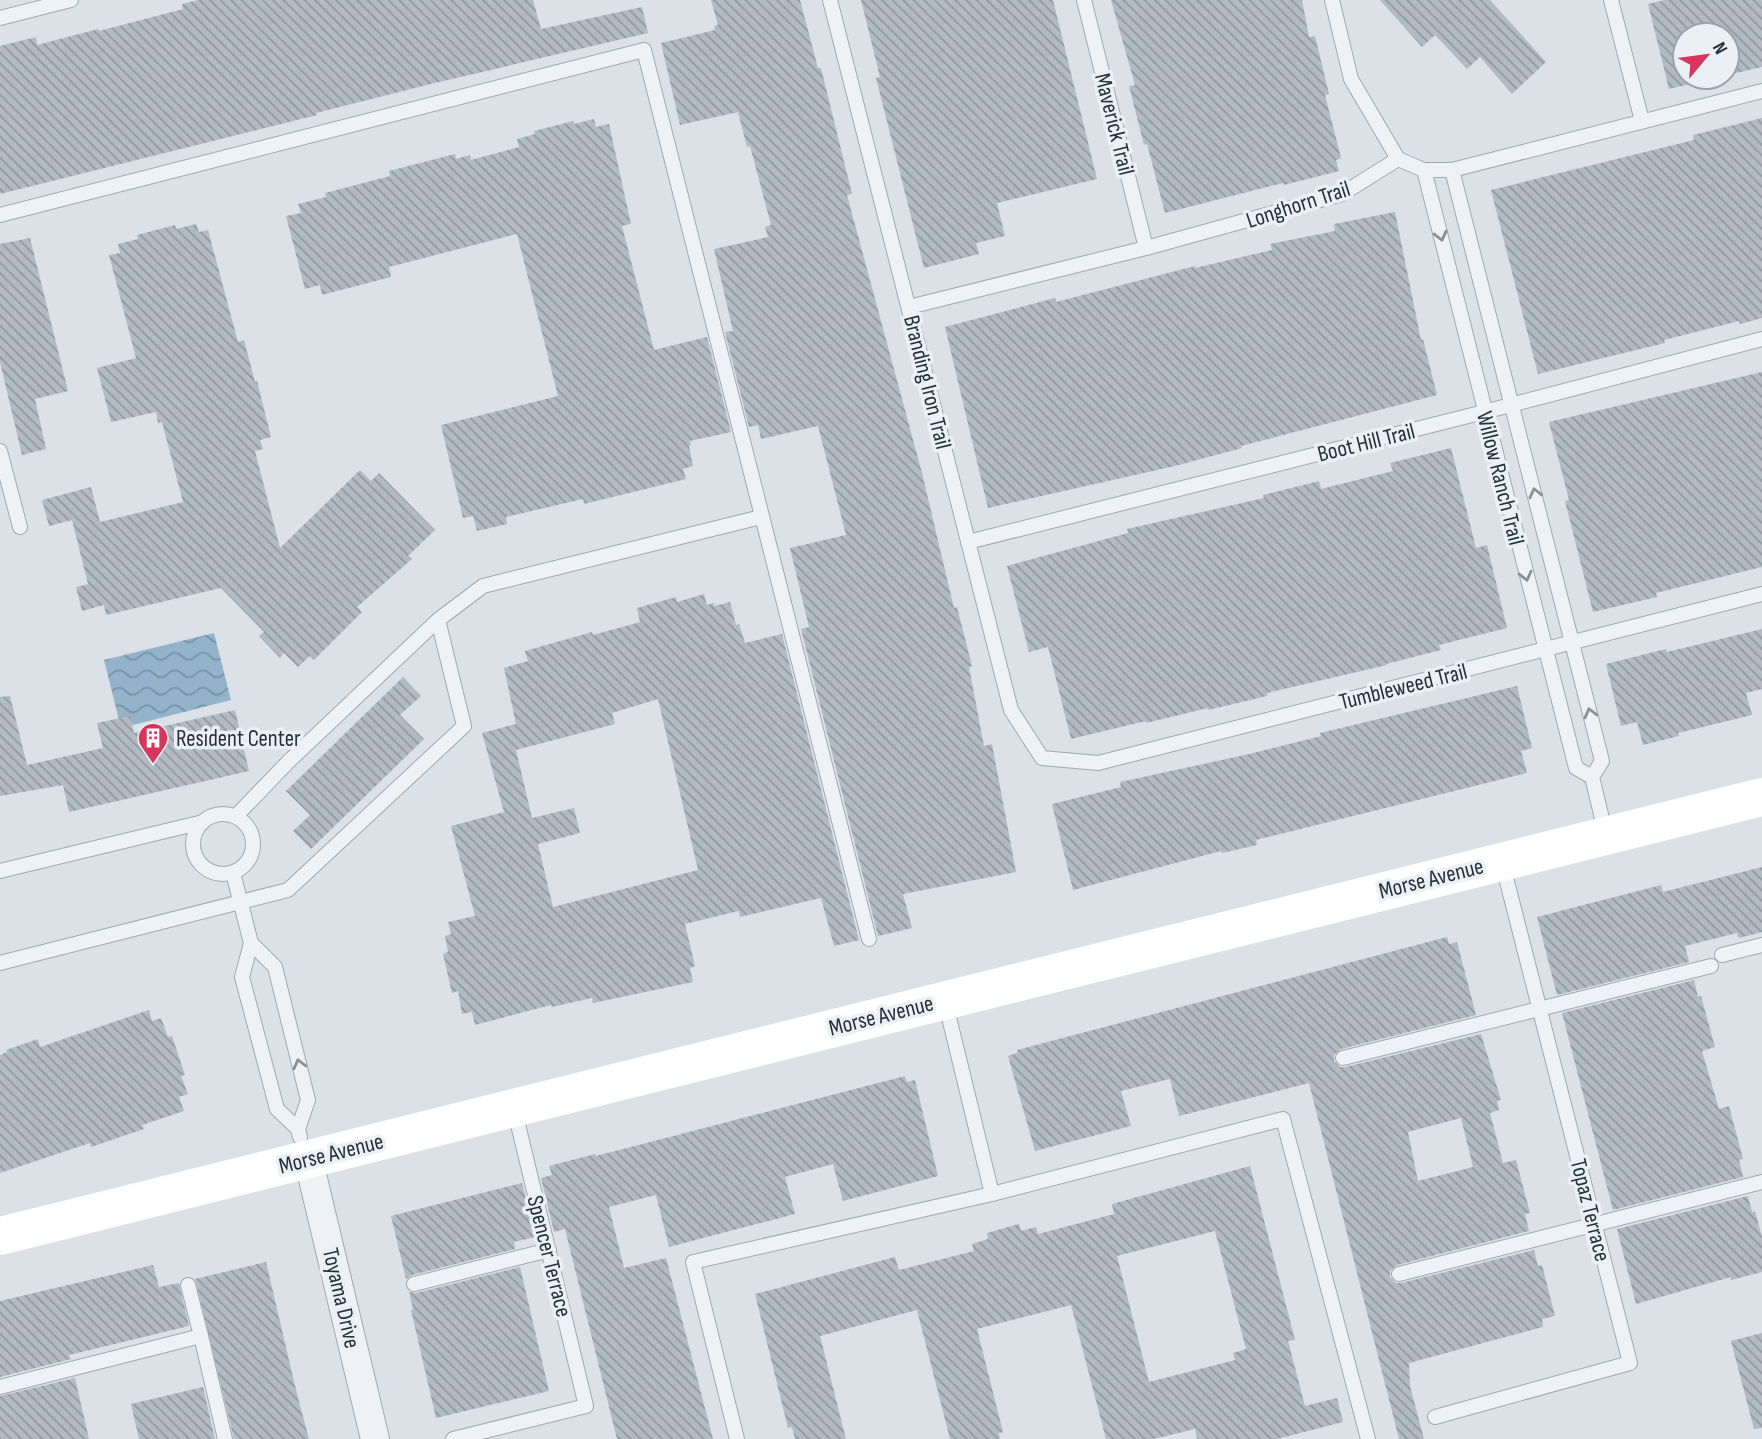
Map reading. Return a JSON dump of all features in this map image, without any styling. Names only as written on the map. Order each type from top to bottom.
[{"type":"street","name":"Morse Avenue","points":[[0,1236],[303,1144],[514,1106],[1762,797]]},
{"type":"street","name":"Toyama Drive","points":[[303,1144],[374,1439]]},
{"type":"lane","points":[[0,18],[71,0]]},
{"type":"lane","name":"Branding Iron Trail","points":[[830,0],[1011,710],[1042,758]]},
{"type":"lane","name":"Maverick Trail","points":[[1084,0],[1146,248]]},
{"type":"lane","points":[[1332,0],[1351,79],[1398,159],[1424,170],[1452,170],[1762,91]]},
{"type":"lane","points":[[1611,0],[1642,121]]},
{"type":"lane","points":[[0,215],[644,50],[869,939]]},
{"type":"lane","name":"Longhorn Trail","points":[[909,307],[1146,248],[1342,194],[1398,159]]},
{"type":"lane","name":"Willow Ranch Trail","points":[[1424,170],[1576,768],[1592,777]]},
{"type":"lane","name":"Willow Ranch Trail","points":[[1452,170],[1602,761],[1592,777],[1606,835]]},
{"type":"lane","name":"Boot Hill Trail","points":[[968,542],[1513,405],[1762,339]]},
{"type":"lane","points":[[0,451],[20,527]]},
{"type":"lane","points":[[236,816],[289,761],[438,620],[483,586],[761,517]]},
{"type":"lane","name":"Tumbleweed Trail","points":[[1042,758],[1098,763],[1762,594]]},
{"type":"lane","points":[[0,963],[288,890],[464,726],[438,620]]},
{"type":"lane","points":[[0,871],[203,822],[217,814],[236,816],[251,830],[254,840],[249,860],[233,873],[212,873],[197,860],[193,841],[195,832],[203,822]]},
{"type":"lane","name":"Topaz Terrace","points":[[1435,1417],[1630,1363],[1502,860]]},
{"type":"lane","points":[[233,873],[251,943],[275,967],[308,1100],[303,1144]]},
{"type":"lane","points":[[251,943],[242,977],[276,1109],[303,1144]]},
{"type":"lane","points":[[1722,955],[1762,945]]},
{"type":"lane","points":[[1343,1058],[1711,966]]},
{"type":"lane","points":[[944,999],[992,1194]]},
{"type":"lane","name":"Spencer Terrace","points":[[453,1439],[586,1405],[514,1106]]},
{"type":"lane","points":[[737,1439],[693,1262],[992,1194],[1283,1119],[1368,1439]]},
{"type":"lane","points":[[1399,1274],[1762,1182]]},
{"type":"lane","points":[[414,1284],[549,1250]]},
{"type":"lane","points":[[188,1285],[225,1439]]},
{"type":"lane","points":[[0,1387],[201,1336]]},
{"type":"water","points":[[214,633],[231,700],[121,728],[104,660]]},
{"type":"building","points":[[198,0],[533,0],[541,29],[642,7],[648,33],[435,83],[0,194],[0,46],[36,37],[37,45],[98,29],[99,31],[183,9],[182,4]]},
{"type":"building","points":[[711,0],[800,0],[818,68],[821,68],[852,194],[847,195],[922,473],[954,608],[957,607],[972,666],[969,667],[984,746],[992,744],[1016,872],[903,894],[912,928],[878,936],[801,629],[809,627],[790,548],[846,535],[818,426],[761,439],[758,425],[749,427],[725,332],[733,331],[714,249],[768,237],[765,227],[771,225],[738,112],[680,125],[661,43],[715,30],[714,26],[718,25]]},
{"type":"building","points":[[861,0],[1053,0],[1097,179],[997,203],[1005,236],[976,243],[979,254],[924,268],[876,78],[880,77]]},
{"type":"building","points":[[1111,0],[1302,0],[1309,37],[1315,36],[1329,94],[1325,95],[1341,158],[1336,160],[1339,171],[1165,213],[1129,86],[1135,85]]},
{"type":"building","points":[[1380,0],[1490,0],[1546,62],[1512,94],[1480,57],[1467,69],[1435,35],[1422,47]]},
{"type":"building","points":[[1665,0],[1762,0],[1762,67],[1741,72],[1741,21],[1671,21],[1669,89],[1648,4]]},
{"type":"building","points":[[1762,118],[1762,318],[1740,324],[1739,321],[1664,340],[1665,343],[1538,374],[1491,190],[1694,140],[1693,135]]},
{"type":"building","points":[[594,119],[596,127],[609,124],[631,224],[622,226],[654,350],[707,337],[731,432],[690,441],[693,466],[683,469],[686,479],[584,504],[583,499],[506,517],[507,524],[477,531],[473,516],[463,518],[441,425],[558,396],[517,234],[389,267],[391,277],[322,295],[320,285],[305,289],[286,216],[301,213],[298,204],[326,197],[325,193],[390,176],[389,171],[455,154],[456,159],[470,155],[471,160],[519,147],[517,139],[535,134],[534,131],[573,121],[574,124]]},
{"type":"building","points":[[1395,212],[1421,340],[1423,339],[1437,395],[1175,466],[988,508],[945,327],[1055,298],[1056,302],[1195,266],[1272,250],[1270,244],[1335,231],[1334,224]]},
{"type":"building","points":[[196,224],[199,232],[208,230],[238,342],[244,340],[255,382],[257,381],[271,437],[260,440],[263,449],[255,451],[280,548],[360,470],[371,481],[379,473],[435,530],[408,556],[412,559],[357,607],[362,612],[314,660],[310,656],[298,667],[284,653],[280,658],[259,636],[264,632],[221,588],[106,615],[104,605],[82,611],[76,587],[88,584],[72,520],[49,526],[42,500],[91,487],[100,522],[183,502],[162,422],[158,423],[156,412],[111,422],[97,368],[136,358],[109,255],[120,253],[118,244],[138,239],[137,235],[175,225],[176,229]]},
{"type":"building","points":[[30,238],[68,391],[35,399],[46,449],[22,455],[0,362],[0,244]]},
{"type":"building","points":[[1762,372],[1762,567],[1656,593],[1657,597],[1593,612],[1565,501],[1569,500],[1549,422]]},
{"type":"building","points":[[1451,448],[1476,548],[1487,545],[1507,628],[1439,645],[1441,650],[1267,693],[1267,696],[1071,739],[1048,647],[1029,652],[1007,566],[1128,533],[1127,529],[1264,498],[1263,495],[1319,481],[1321,489],[1393,471],[1390,463]]},
{"type":"building","points":[[704,594],[707,605],[730,602],[736,625],[739,624],[745,643],[782,634],[859,940],[834,946],[821,898],[740,917],[739,911],[685,924],[695,966],[690,968],[693,982],[593,1003],[592,998],[552,1007],[551,1005],[475,1025],[472,1012],[462,1014],[458,991],[452,993],[443,954],[448,952],[445,936],[451,934],[448,922],[475,916],[451,826],[504,812],[482,733],[516,724],[504,668],[528,661],[525,651],[640,622],[637,608],[676,597],[677,602]],"holes":[[[658,699],[698,870],[553,907],[538,844],[580,833],[574,808],[532,818],[516,750],[615,724],[612,713]]]},
{"type":"building","points":[[1762,629],[1762,689],[1746,693],[1752,715],[1678,733],[1679,736],[1643,745],[1637,722],[1621,726],[1606,664]]},
{"type":"building","points":[[403,677],[421,696],[400,715],[424,739],[311,849],[293,831],[310,815],[286,791]]},
{"type":"building","points":[[1517,686],[1532,748],[1521,751],[1527,773],[1256,840],[1257,845],[1222,853],[1221,851],[1073,890],[1052,804],[1121,787],[1120,782],[1245,755],[1321,736],[1320,733]]},
{"type":"building","name":"Resident Center","points":[[10,696],[27,765],[103,748],[97,723],[130,716],[134,733],[235,710],[249,771],[69,812],[63,785],[0,796],[0,697]]},
{"type":"building","points":[[1762,867],[1762,932],[1739,938],[1737,933],[1685,946],[1689,962],[1557,995],[1537,917],[1661,885],[1663,892]]},
{"type":"building","points":[[1447,937],[1449,944],[1457,942],[1476,1015],[1341,1049],[1334,1055],[1334,1061],[1340,1067],[1345,1067],[1481,1034],[1501,1100],[1497,1101],[1499,1110],[1490,1113],[1503,1163],[1516,1160],[1530,1213],[1525,1214],[1529,1231],[1397,1265],[1390,1271],[1390,1277],[1396,1283],[1401,1283],[1534,1250],[1538,1266],[1542,1265],[1555,1316],[1542,1319],[1543,1327],[1409,1363],[1410,1386],[1424,1439],[1399,1439],[1309,1083],[1179,1116],[1170,1079],[1121,1091],[1131,1126],[1035,1151],[1008,1056],[1017,1053],[1017,1050]],"holes":[[[1461,1118],[1473,1167],[1418,1181],[1408,1132]]]},
{"type":"building","points":[[1694,980],[1715,1047],[1702,1051],[1719,1109],[1729,1106],[1743,1159],[1739,1160],[1743,1177],[1613,1210],[1562,1013]]},
{"type":"building","points":[[149,1010],[152,1021],[161,1018],[168,1037],[172,1036],[185,1075],[181,1076],[188,1094],[179,1097],[184,1111],[142,1125],[144,1129],[91,1147],[90,1143],[0,1173],[0,1055],[7,1052],[6,1050],[38,1039],[40,1047]]},
{"type":"building","points":[[905,1076],[907,1082],[915,1080],[938,1176],[843,1201],[833,1164],[785,1177],[795,1214],[669,1247],[656,1195],[609,1207],[624,1268],[666,1258],[713,1439],[617,1439],[565,1229],[554,1232],[541,1178],[552,1175],[549,1166]]},
{"type":"building","points":[[1250,1166],[1295,1340],[1288,1341],[1305,1406],[1337,1398],[1343,1422],[1277,1439],[1197,1439],[1195,1429],[1154,1439],[1106,1439],[1071,1305],[977,1329],[1003,1432],[999,1433],[1000,1439],[950,1439],[917,1310],[820,1336],[846,1439],[795,1439],[792,1427],[788,1428],[755,1294],[895,1257],[899,1270],[974,1251],[972,1244],[988,1239],[987,1233],[1019,1224],[1021,1231],[1036,1227],[1038,1234],[1114,1214],[1112,1204]],"holes":[[[1215,1231],[1246,1349],[1233,1353],[1235,1360],[1149,1382],[1117,1256]]]},
{"type":"building","points":[[522,1183],[535,1237],[514,1242],[515,1249],[412,1275],[406,1279],[391,1216]]},
{"type":"building","points":[[1748,1196],[1762,1237],[1762,1272],[1731,1280],[1731,1277],[1636,1304],[1617,1229]]},
{"type":"building","points":[[266,1262],[309,1439],[234,1439],[195,1279]]},
{"type":"building","points":[[153,1265],[159,1287],[179,1283],[189,1326],[69,1355],[71,1359],[0,1377],[0,1301]]},
{"type":"building","points":[[520,1267],[549,1391],[436,1418],[409,1292],[416,1293]]},
{"type":"building","points":[[1762,1333],[1762,1428],[1754,1429],[1731,1341]]},
{"type":"building","points":[[75,1378],[89,1439],[0,1439],[0,1396]]},
{"type":"building","points":[[203,1387],[215,1439],[139,1439],[131,1404]]},
{"type":"place","name":"Resident Center","points":[[153,765]]}]
